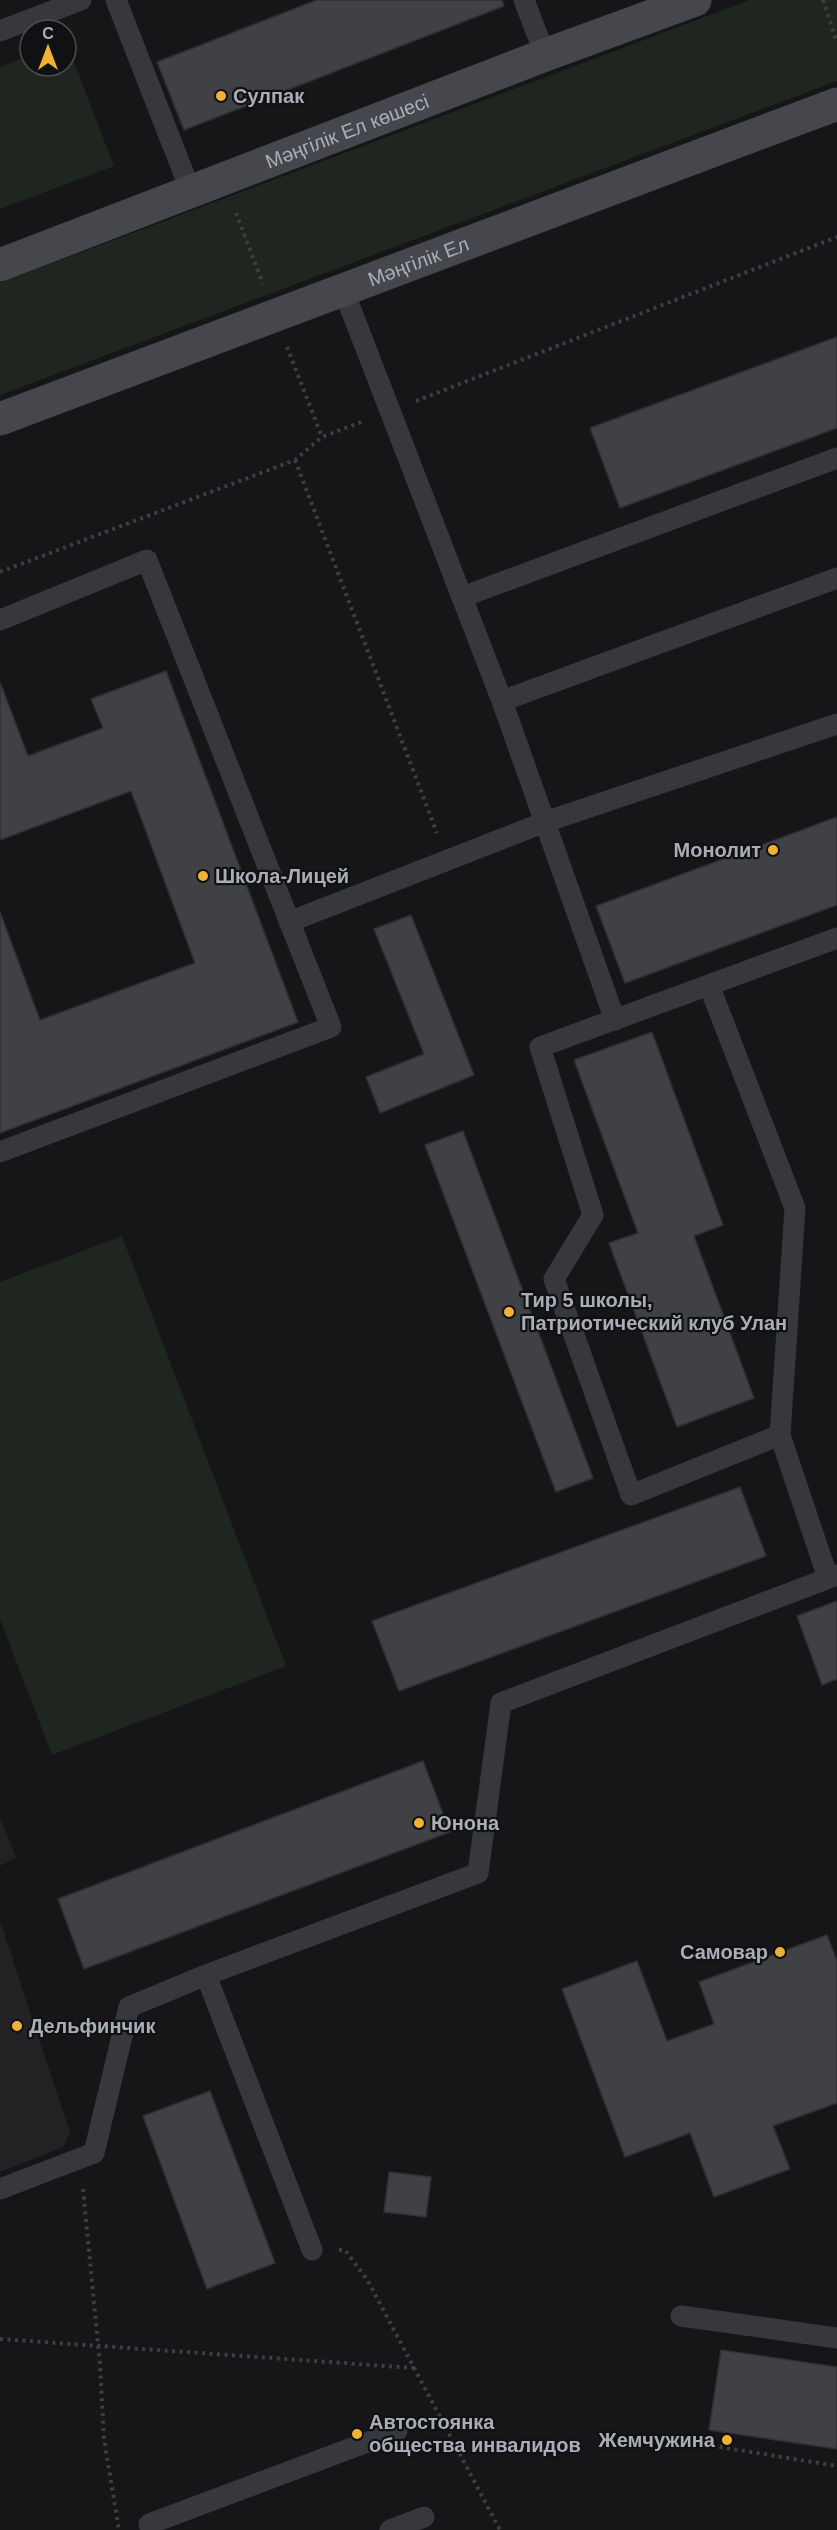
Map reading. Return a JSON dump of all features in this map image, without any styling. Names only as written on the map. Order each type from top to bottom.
[{"type":"street","name":"Мәңгілік Ел көшесі","points":[[0,265],[545,55],[695,0]]},
{"type":"street","name":"Мәңгілік Ел","points":[[0,419],[837,104]]},
{"type":"lane","points":[[0,31],[81,0]]},
{"type":"lane","points":[[116,0],[191,192]]},
{"type":"lane","points":[[524,0],[545,55]]},
{"type":"lane","points":[[343,289],[502,701],[615,1020]]},
{"type":"lane","points":[[462,597],[837,458]]},
{"type":"lane","points":[[0,620],[147,560],[331,1027],[0,1152]]},
{"type":"lane","points":[[502,701],[837,578]]},
{"type":"lane","points":[[289,922],[448,862],[545,822],[837,724]]},
{"type":"lane","points":[[780,1435],[631,1495],[554,1279],[592,1215],[540,1047],[837,938]]},
{"type":"lane","points":[[0,2189],[94,2153],[129,2007],[206,1974],[478,1874],[501,1703],[833,1576],[780,1435],[795,1208],[710,985]]},
{"type":"lane","points":[[206,1974],[312,2250]]},
{"type":"lane","points":[[681,2316],[837,2338]]},
{"type":"lane","points":[[151,2530],[149,2524],[397,2432]]},
{"type":"lane","points":[[390,2530],[424,2517]]},
{"type":"path","points":[[823,0],[837,43]]},
{"type":"path","points":[[295,460],[448,862]]},
{"type":"path","points":[[80,2158],[99,2346],[104,2439],[119,2530]]},
{"type":"path","points":[[312,2250],[345,2250],[368,2281],[500,2530]]},
{"type":"path","points":[[0,2339],[414,2368]]},
{"type":"path","points":[[690,2442],[837,2466]]},
{"type":"shaded area","points":[[750,0],[837,0],[837,81],[0,395],[0,283]]},
{"type":"shaded area","points":[[18,60],[18,78],[78,78],[78,73],[114,166],[0,209],[0,67]]},
{"type":"shaded area","points":[[122,1236],[286,1666],[52,1755],[0,1619],[0,1282]]},
{"type":"shaded area","points":[[0,1817],[16,1857],[0,1866]]},
{"type":"shaded area","name":"Дельфинчик","points":[[0,1921],[70,2132],[63,2147],[0,2172]]},
{"type":"building","name":"Сулпак","points":[[317,0],[502,0],[504,6],[184,130],[157,62]]},
{"type":"building","points":[[837,337],[837,428],[620,508],[590,428]]},
{"type":"building","name":"Школа-Лицей","points":[[166,671],[298,1022],[0,1133],[0,912],[40,1020],[195,963],[131,791],[0,840],[0,682],[28,756],[103,728],[91,699]]},
{"type":"building","points":[[837,817],[837,905],[625,983],[596,906]]},
{"type":"building","points":[[411,915],[474,1075],[380,1113],[366,1077],[424,1054],[374,929]]},
{"type":"building","points":[[652,1032],[723,1225],[694,1236],[754,1398],[677,1427],[609,1243],[638,1233],[574,1060]]},
{"type":"building","name":"Тир 5 школы, Патриотический клуб Улан","points":[[463,1131],[593,1478],[556,1492],[425,1145]]},
{"type":"building","points":[[740,1487],[766,1556],[399,1691],[372,1621]]},
{"type":"building","points":[[837,1601],[837,1679],[822,1685],[797,1616]]},
{"type":"building","points":[[423,1761],[450,1832],[84,1969],[58,1899]]},
{"type":"building","points":[[827,1935],[837,1961],[837,2103],[773,2126],[790,2169],[714,2197],[690,2133],[625,2157],[562,1989],[637,1961],[667,2041],[714,2024],[699,1982]]},
{"type":"building","points":[[210,2091],[275,2263],[207,2289],[143,2116]]},
{"type":"building","points":[[389,2172],[431,2177],[426,2217],[384,2212]]},
{"type":"building","points":[[721,2350],[837,2367],[837,2449],[709,2430]]},
{"type":"place","name":"Сулпак","points":[[221,96]]},
{"type":"place","name":"Монолит","points":[[773,850]]},
{"type":"place","name":"Школа-Лицей","points":[[203,876]]},
{"type":"place","name":"Тир 5 школы, Патриотический клуб Улан","points":[[509,1312]]},
{"type":"place","name":"Юнона","points":[[419,1823]]},
{"type":"place","name":"Самовар","points":[[780,1952]]},
{"type":"place","name":"Дельфинчик","points":[[17,2026]]},
{"type":"place","name":"Автостоянка общества инвалидов","points":[[357,2434]]},
{"type":"place","name":"Жемчужина","points":[[727,2440]]}]
